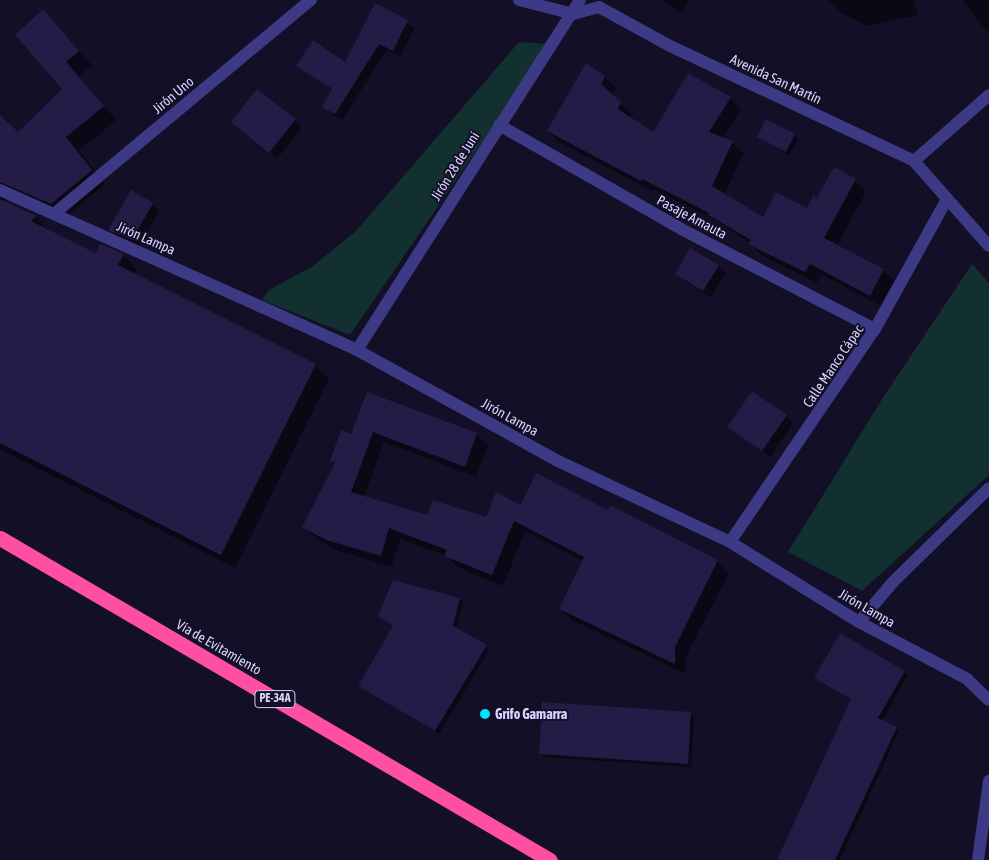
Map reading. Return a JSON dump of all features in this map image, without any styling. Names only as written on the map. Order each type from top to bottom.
[{"type":"highway","name":"Vía de Evitamiento","points":[[0,538],[550,860]]},
{"type":"street","name":"Jirón Uno","points":[[55,213],[311,0]]},
{"type":"street","name":"Avenida San Martín","points":[[519,0],[573,14],[599,7],[668,45],[914,161],[989,246]]},
{"type":"street","name":"Jirón 28 de Juni","points":[[357,350],[499,125],[573,14],[580,0]]},
{"type":"street","points":[[914,161],[989,95]]},
{"type":"street","name":"Pasaje Amauta","points":[[499,125],[681,229],[875,329]]},
{"type":"street","name":"Jirón Lampa","points":[[0,190],[55,213],[357,350],[558,461],[730,542],[859,622],[967,679],[989,700]]},
{"type":"street","name":"Calle Manco Cápac","points":[[730,542],[875,329],[947,198]]},
{"type":"street","points":[[859,622],[893,582],[989,488]]},
{"type":"street","points":[[978,860],[989,781]]},
{"type":"street","points":[[984,860],[989,853]]},
{"type":"green space","points":[[519,42],[549,44],[350,335],[262,300],[269,290],[313,266],[356,231]]},
{"type":"green space","points":[[972,264],[989,283],[989,475],[862,591],[788,552],[884,396]]},
{"type":"building","points":[[375,3],[408,20],[393,51],[379,44],[335,114],[322,107],[332,89],[296,66],[313,40],[345,62]]},
{"type":"building","points":[[43,9],[79,51],[66,62],[104,106],[66,137],[92,170],[51,204],[0,182],[0,115],[18,132],[62,89],[15,35]]},
{"type":"building","points":[[586,63],[605,76],[601,84],[621,102],[618,109],[653,132],[688,73],[731,97],[709,132],[733,141],[712,186],[763,217],[776,192],[807,208],[814,195],[816,199],[834,167],[856,179],[824,238],[884,269],[870,296],[810,264],[805,272],[748,244],[751,240],[708,215],[709,213],[642,179],[641,181],[547,131]]},
{"type":"building","points":[[257,89],[296,119],[269,153],[231,122]]},
{"type":"building","points":[[766,119],[795,134],[786,152],[757,137]]},
{"type":"building","points":[[131,190],[153,203],[132,240],[108,230]]},
{"type":"building","points":[[0,199],[37,216],[31,221],[95,253],[100,244],[124,254],[118,265],[316,364],[221,555],[0,443]]},
{"type":"building","points":[[690,248],[719,265],[703,291],[675,274]]},
{"type":"building","points":[[752,391],[787,415],[762,451],[727,427]]},
{"type":"building","points":[[367,392],[477,433],[465,467],[373,432],[351,492],[427,515],[433,500],[486,517],[496,492],[520,505],[519,508],[536,473],[608,510],[610,505],[718,560],[675,647],[675,664],[559,609],[584,557],[514,521],[492,575],[444,556],[447,550],[389,528],[381,556],[326,540],[302,527],[335,463],[330,461],[341,430],[351,434]]},
{"type":"building","points":[[393,580],[460,598],[453,626],[487,645],[435,731],[358,686],[393,626],[378,616]]},
{"type":"building","points":[[840,633],[905,671],[878,718],[897,727],[835,860],[777,860],[851,699],[814,678]]},
{"type":"building","points":[[542,702],[691,712],[688,764],[539,754]]},
{"type":"place","name":"Grifo Gamarra","points":[[485,714]]}]
